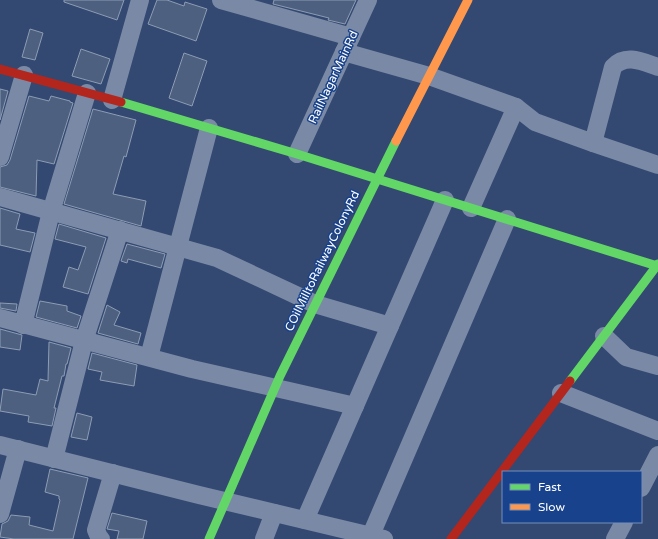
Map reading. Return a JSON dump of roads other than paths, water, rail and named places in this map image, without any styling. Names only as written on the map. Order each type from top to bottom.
[{"type":"street","points":[[112,100],[140,0]]},
{"type":"street","points":[[221,0],[348,44],[428,76],[516,107],[535,122],[593,144],[658,164]]},
{"type":"street","name":"RailNagarMainRd","points":[[297,154],[368,0]]},
{"type":"street","name":"COilMilltoRailwayColonyRd","points":[[209,539],[275,387],[376,178],[468,0]]},
{"type":"street","points":[[593,144],[613,67],[617,63],[627,59],[632,59],[658,67]]},
{"type":"street","points":[[0,69],[297,154],[657,265],[502,471]]},
{"type":"street","points":[[0,157],[24,75]]},
{"type":"street","points":[[24,325],[50,212],[87,93]]},
{"type":"street","points":[[471,208],[516,107]]},
{"type":"street","points":[[149,357],[209,128]]},
{"type":"street","points":[[0,197],[217,258],[315,304],[390,326]]},
{"type":"street","points":[[305,520],[445,200]]},
{"type":"street","points":[[0,445],[378,537],[507,219]]},
{"type":"street","points":[[54,458],[84,340],[120,230]]},
{"type":"street","points":[[0,318],[149,357],[355,406]]},
{"type":"street","points":[[604,336],[626,357],[658,366]]},
{"type":"street","points":[[561,393],[658,431]]},
{"type":"street","points":[[0,514],[18,449]]},
{"type":"street","points":[[642,486],[658,455]]},
{"type":"street","points":[[451,539],[502,471]]},
{"type":"street","points":[[99,538],[96,530],[113,473]]},
{"type":"street","points":[[264,539],[274,512]]},
{"type":"street","points":[[615,539],[623,523]]}]
